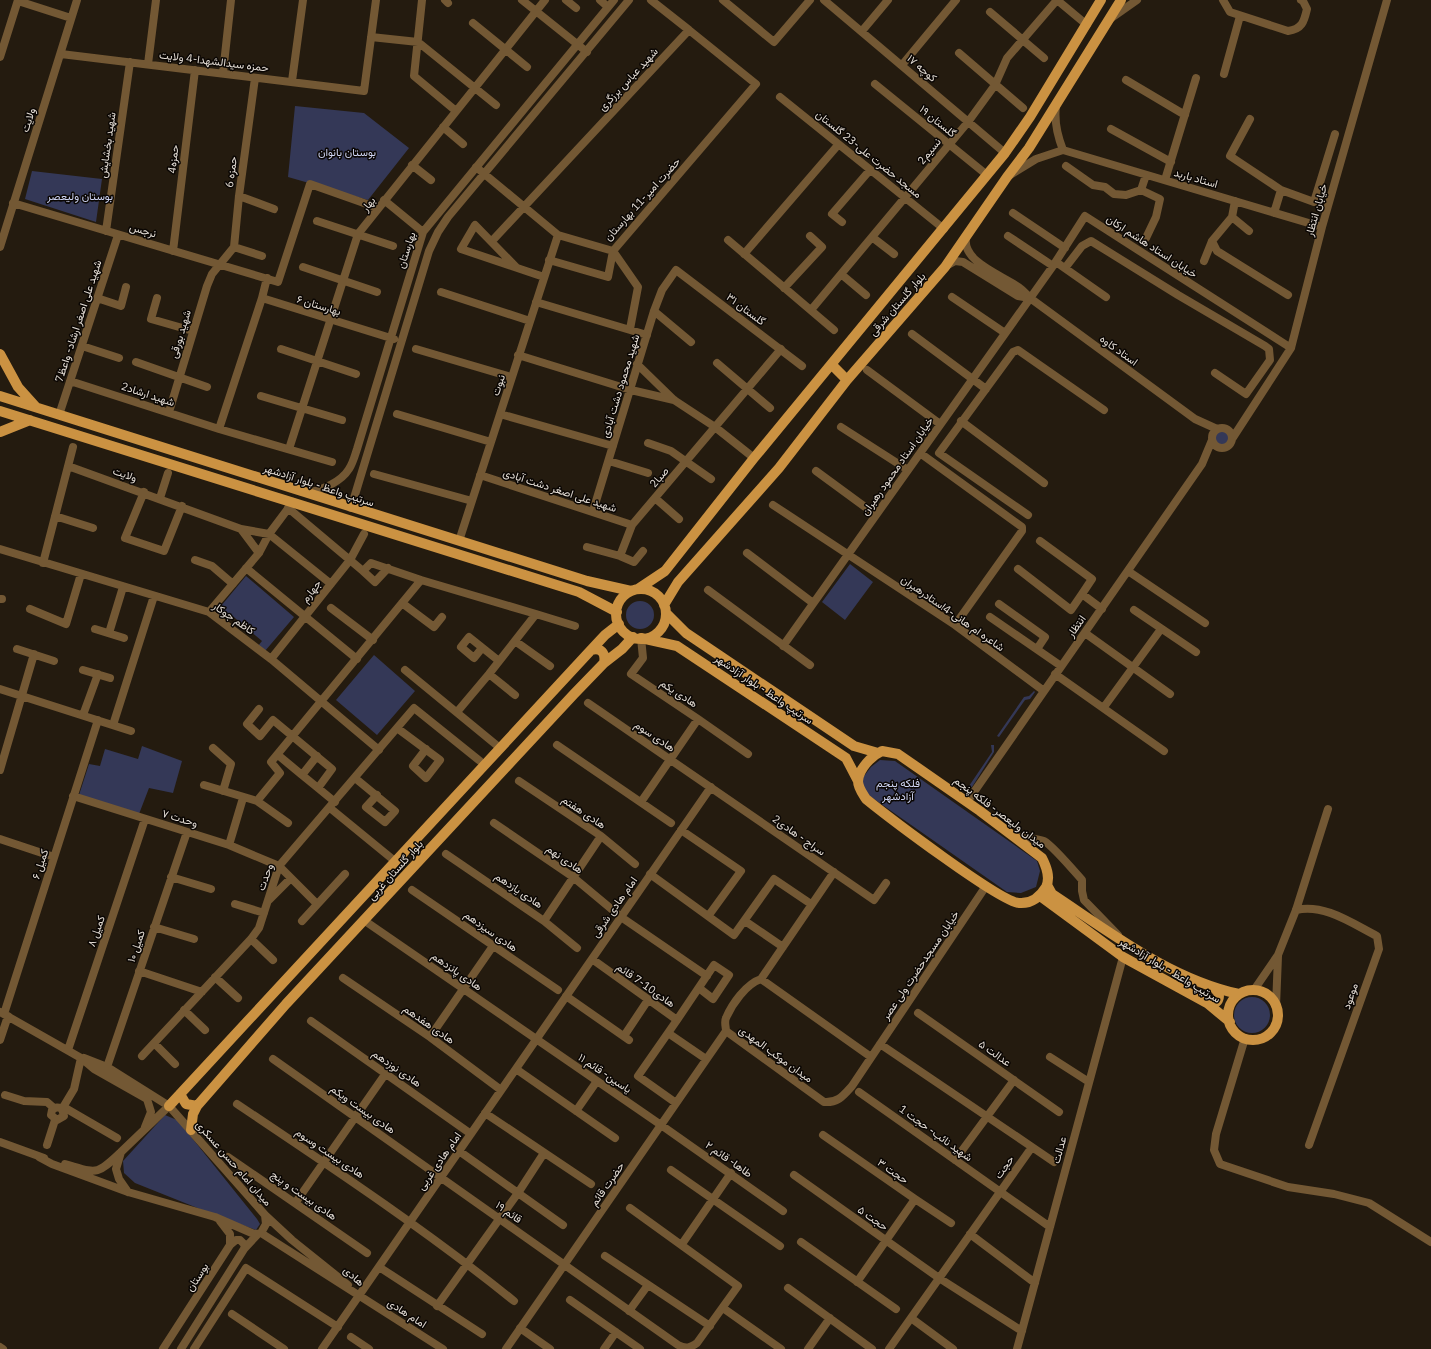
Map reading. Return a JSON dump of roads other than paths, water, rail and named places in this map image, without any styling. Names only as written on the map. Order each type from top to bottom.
[{"type":"main road","name":"بلوار گلستان شرقی","points":[[635,590],[665,571],[754,458],[1006,153],[1102,0]]},
{"type":"main road","name":"بلوار گلستان شرقی","points":[[665,609],[678,582],[779,468],[847,380],[945,267],[1007,177],[1030,148],[1121,0]]},
{"type":"main road","points":[[0,354],[18,387],[38,408]]},
{"type":"main road","points":[[832,365],[847,380]]},
{"type":"main road","name":"سرتیپ واعظ - بلوار آزادشهر","points":[[0,396],[313,492],[459,541],[587,581],[635,590]]},
{"type":"main road","points":[[0,411],[291,505],[572,590],[596,599],[617,612]]},
{"type":"main road","points":[[0,432],[30,420]]},
{"type":"main road","points":[[665,571],[668,580],[678,582]]},
{"type":"main road","points":[[596,599],[602,596],[605,590],[604,584]]},
{"type":"main road","points":[[635,590],[654,592],[665,609],[664,623],[659,631],[651,636],[637,638],[625,632],[619,624],[617,612],[621,599],[635,590]]},
{"type":"main road","name":"سرتیپ واعظ - بلوار آزادشهر","points":[[665,609],[686,633],[854,746],[878,753]]},
{"type":"main road","name":"بلوار گلستان غربی","points":[[169,1106],[605,635],[619,624]]},
{"type":"main road","name":"سرتیپ واعظ - بلوار آزادشهر","points":[[637,638],[677,646],[846,758],[858,781]]},
{"type":"main road","name":"بلوار گلستان غربی","points":[[191,1130],[193,1114],[197,1106],[286,1004],[604,663],[637,638]]},
{"type":"main road","points":[[591,650],[597,648],[603,651],[605,657],[604,663]]},
{"type":"main road","name":"میدان ولیعصر- فلکه پنجم","points":[[878,753],[882,751],[898,754],[967,802],[1042,858],[1046,866],[1048,876],[1047,885]]},
{"type":"main road","points":[[878,753],[862,768],[858,781],[859,788],[866,799],[986,886],[1007,899],[1018,903],[1030,901],[1040,896],[1047,885]]},
{"type":"main road","name":"سرتیپ واعظ - بلوار آزادشهر","points":[[1047,885],[1052,894],[1161,964],[1215,989],[1240,994]]},
{"type":"main road","name":"سرتیپ واعظ - بلوار آزادشهر","points":[[1040,896],[1123,957],[1207,1004],[1230,1022]]},
{"type":"main road","points":[[1207,1004],[1212,1005],[1220,998],[1219,992],[1215,989]]},
{"type":"main road","points":[[1254,990],[1268,995],[1276,1006],[1277,1022],[1268,1035],[1257,1039],[1245,1038],[1238,1034],[1230,1022],[1230,1006],[1240,994],[1254,990]]},
{"type":"main road","points":[[180,1094],[186,1104],[197,1106]]},
{"type":"street","name":"ولایت","points":[[0,247],[3,225],[13,203],[77,0]]},
{"type":"street","points":[[148,64],[156,0]]},
{"type":"street","points":[[223,73],[232,0]]},
{"type":"street","points":[[292,81],[303,0]]},
{"type":"street","points":[[376,0],[371,37],[418,42],[496,105]]},
{"type":"street","points":[[422,0],[414,76],[456,111]]},
{"type":"street","points":[[522,0],[587,52]]},
{"type":"street","name":"بهار","points":[[289,449],[358,234],[545,0]]},
{"type":"street","points":[[566,0],[576,8]]},
{"type":"street","points":[[600,0],[611,3]]},
{"type":"street","name":"بهارستان","points":[[352,505],[429,251],[438,232],[448,217],[629,0]]},
{"type":"street","points":[[651,0],[689,30]]},
{"type":"street","points":[[723,0],[774,42],[810,0]]},
{"type":"street","name":"کوچه ۱۷","points":[[824,0],[1006,153]]},
{"type":"street","points":[[862,31],[888,0]]},
{"type":"street","points":[[902,65],[956,0]]},
{"type":"street","points":[[1057,0],[1087,24]]},
{"type":"street","name":"نسیم2","points":[[811,310],[968,122],[995,85],[1007,58],[1057,0]]},
{"type":"street","points":[[1108,21],[1137,0]]},
{"type":"street","points":[[1223,0],[1230,12],[1288,31],[1296,30],[1303,26],[1307,10],[1303,1],[1301,0]]},
{"type":"street","name":"خیابان انتظار","points":[[1232,439],[1292,348],[1322,227],[1387,0]]},
{"type":"street","points":[[0,57],[18,1],[71,18]]},
{"type":"street","name":"بهارستان","points":[[313,492],[332,484],[349,469],[357,449],[390,338],[424,232],[611,3]]},
{"type":"street","points":[[990,12],[1044,58]]},
{"type":"street","points":[[1224,74],[1240,16]]},
{"type":"street","points":[[473,23],[527,67]]},
{"type":"street","name":"حضرت امیر-11 بهارستان","points":[[476,167],[558,235],[613,251],[756,84],[689,30]]},
{"type":"street","name":"شهید عباس برزگری","points":[[492,240],[689,30]]},
{"type":"street","name":"حمزه سیدالشهدا-4 ولایت","points":[[61,54],[364,91],[371,37]]},
{"type":"street","points":[[959,53],[1023,108]]},
{"type":"street","name":"شهید بخشایش","points":[[106,231],[130,62]]},
{"type":"street","name":"حمزه4","points":[[173,251],[195,70]]},
{"type":"street","name":"حمزه 6","points":[[234,247],[239,196],[255,78]]},
{"type":"street","points":[[1165,180],[1196,78]]},
{"type":"street","points":[[1126,80],[1185,116]]},
{"type":"street","name":"گلستان ۱۹","points":[[875,84],[987,175]]},
{"type":"street","name":"مسجد حضرت علی-23 گلستان","points":[[780,97],[838,145],[944,228]]},
{"type":"street","points":[[1007,177],[1036,159],[1063,150],[1056,131],[1055,115],[1057,104]]},
{"type":"street","points":[[1250,119],[1230,156],[1281,190],[1314,202],[1335,134]]},
{"type":"street","points":[[443,128],[463,144]]},
{"type":"street","points":[[1111,129],[1171,162]]},
{"type":"street","points":[[744,254],[838,145]]},
{"type":"street","name":"استاد باربد","points":[[1063,150],[1322,227]]},
{"type":"street","points":[[412,165],[431,180]]},
{"type":"street","points":[[1066,166],[1093,185],[1105,187],[1114,194],[1126,195],[1141,190],[1160,199],[1156,217],[1146,238]]},
{"type":"street","points":[[842,222],[832,214],[870,170]]},
{"type":"street","points":[[1141,190],[1146,175]]},
{"type":"street","points":[[219,429],[262,298],[267,278],[278,282],[310,184],[378,208]]},
{"type":"street","points":[[1274,213],[1281,190]]},
{"type":"street","points":[[239,196],[274,210]]},
{"type":"street","points":[[384,200],[424,232]]},
{"type":"street","points":[[1204,261],[1212,241],[1232,218],[1235,201]]},
{"type":"street","name":"نرجس","points":[[13,203],[267,278]]},
{"type":"street","points":[[1012,213],[1064,248]]},
{"type":"street","name":"خیابان استاد هاشم ارکان","points":[[1030,298],[1085,216],[1292,348]]},
{"type":"street","points":[[1232,218],[1249,231]]},
{"type":"street","points":[[317,222],[393,246]]},
{"type":"street","points":[[516,267],[492,240],[475,225],[462,249],[544,277]]},
{"type":"street","name":"شهید علی اصغر ارشاد- واعظ7","points":[[59,415],[118,234]]},
{"type":"street","name":"نبوت","points":[[459,541],[558,235]]},
{"type":"street","points":[[784,288],[822,247],[810,236]]},
{"type":"street","points":[[1008,236],[1054,264],[1065,268],[1106,297]]},
{"type":"street","points":[[872,237],[894,254]]},
{"type":"street","name":"استاد کاوه","points":[[966,238],[965,245],[967,251],[976,262],[1022,289],[1030,298],[1195,419]]},
{"type":"street","points":[[728,240],[834,330]]},
{"type":"street","points":[[1065,268],[1082,246],[1091,241],[1178,295],[1265,346],[1269,350],[1270,360],[1246,394],[1215,373]]},
{"type":"street","points":[[1212,241],[1217,251],[1288,295]]},
{"type":"street","points":[[219,265],[234,247],[262,256]]},
{"type":"street","points":[[549,260],[608,277],[613,251]]},
{"type":"street","points":[[613,251],[638,287],[630,329]]},
{"type":"street","name":"استاد کاوه","points":[[945,267],[955,262],[963,262],[1018,296],[1030,298]]},
{"type":"street","name":"شهید بورقی","points":[[168,412],[206,286],[219,265]]},
{"type":"street","points":[[303,267],[377,292]]},
{"type":"street","name":"شهید محمود دشت آبادی","points":[[593,511],[654,311],[662,290],[676,270]]},
{"type":"street","name":"گلستان ۳۱","points":[[676,270],[802,366]]},
{"type":"street","points":[[841,274],[866,295]]},
{"type":"street","points":[[97,298],[121,306],[126,288]]},
{"type":"street","points":[[441,292],[530,321]]},
{"type":"street","points":[[952,297],[1005,333]]},
{"type":"street","points":[[157,298],[151,319],[193,331]]},
{"type":"street","name":"بهارستان ۶","points":[[262,298],[402,341]]},
{"type":"street","name":"خیابان استاد محمود رهبران","points":[[783,646],[1030,298]]},
{"type":"street","points":[[536,302],[647,335]]},
{"type":"street","points":[[654,311],[691,342]]},
{"type":"street","points":[[912,334],[986,389]]},
{"type":"street","points":[[82,346],[119,358]]},
{"type":"street","points":[[281,349],[356,374]]},
{"type":"street","points":[[416,349],[512,377]]},
{"type":"street","name":"صبا2","points":[[620,556],[632,525],[781,349]]},
{"type":"street","points":[[1028,515],[939,453],[961,422],[1013,352],[1018,350],[1104,410]]},
{"type":"street","points":[[518,355],[631,390],[674,400]]},
{"type":"street","points":[[136,362],[207,387]]},
{"type":"street","points":[[717,363],[770,408]]},
{"type":"street","points":[[637,364],[674,400],[716,427],[754,458]]},
{"type":"street","points":[[867,370],[940,424]]},
{"type":"street","name":"شهید ارشاد2","points":[[70,381],[219,429],[332,462]]},
{"type":"street","points":[[261,396],[342,420]]},
{"type":"street","points":[[397,414],[491,442]]},
{"type":"street","points":[[500,414],[613,446]]},
{"type":"street","points":[[1202,464],[1212,438],[1221,428],[1240,422],[1246,416]]},
{"type":"street","points":[[1195,419],[1231,433],[1232,439],[1230,445],[1222,448],[1202,464]]},
{"type":"street","points":[[1195,419],[1212,438],[1216,446],[1222,448]]},
{"type":"street","points":[[961,422],[1044,484]]},
{"type":"street","points":[[841,427],[908,470]]},
{"type":"street","points":[[648,443],[671,451],[711,479]]},
{"type":"street","points":[[43,563],[73,447]]},
{"type":"street","points":[[920,453],[1022,527],[1022,531],[955,625]]},
{"type":"street","points":[[608,461],[648,473]]},
{"type":"street","name":"انتظار","points":[[967,802],[1202,464]]},
{"type":"street","name":"ولایت","points":[[68,466],[144,492],[241,529],[269,534]]},
{"type":"street","points":[[816,471],[876,515]]},
{"type":"street","points":[[160,498],[168,473]]},
{"type":"street","points":[[374,474],[472,501]]},
{"type":"street","name":"شهید علی اصغر دشت آبادی","points":[[480,476],[593,511],[632,525]]},
{"type":"street","points":[[144,492],[125,538],[164,551],[182,506]]},
{"type":"street","points":[[655,498],[679,519]]},
{"type":"street","points":[[209,612],[259,552],[269,534],[291,505],[375,582],[388,568]]},
{"type":"street","name":"شاعره ام هانی-4استادرهبران","points":[[773,505],[955,625],[1044,691]]},
{"type":"street","points":[[55,516],[93,528]]},
{"type":"street","points":[[241,529],[259,552]]},
{"type":"street","points":[[269,534],[331,584]]},
{"type":"street","name":"جهارم","points":[[271,659],[350,560],[364,534]]},
{"type":"street","points":[[1018,569],[1071,610],[1092,579],[1040,541]]},
{"type":"street","points":[[587,547],[620,556],[634,562],[643,551]]},
{"type":"street","name":"کاظم جوکار","points":[[0,549],[209,612],[271,659],[378,750]]},
{"type":"street","points":[[747,554],[813,603]]},
{"type":"street","points":[[194,560],[212,566],[233,584]]},
{"type":"street","points":[[363,571],[371,563],[421,580],[575,626]]},
{"type":"street","points":[[246,568],[357,659]]},
{"type":"street","points":[[1128,571],[1205,623]]},
{"type":"street","points":[[30,610],[66,624],[81,574]]},
{"type":"street","points":[[257,801],[280,773],[271,762],[421,580]]},
{"type":"street","points":[[109,633],[123,586]]},
{"type":"street","points":[[708,590],[810,665]]},
{"type":"street","points":[[1082,594],[1102,609]]},
{"type":"street","points":[[113,725],[154,596]]},
{"type":"street","points":[[402,603],[434,627],[442,617]]},
{"type":"street","points":[[999,604],[1044,637],[1037,649]]},
{"type":"street","points":[[331,608],[373,640]]},
{"type":"street","points":[[1134,610],[1196,652]]},
{"type":"street","points":[[457,712],[536,614]]},
{"type":"street","points":[[990,616],[1061,666]]},
{"type":"street","points":[[95,629],[124,638]]},
{"type":"street","points":[[1104,707],[1161,629]]},
{"type":"street","points":[[1085,633],[1170,694]]},
{"type":"street","points":[[482,648],[474,658],[461,647],[469,637],[499,661]]},
{"type":"street","name":"هادی یکم","points":[[637,638],[643,658],[631,674],[748,754]]},
{"type":"street","points":[[515,641],[550,666]]},
{"type":"street","points":[[17,649],[54,660]]},
{"type":"street","points":[[0,770],[23,696],[34,654]]},
{"type":"street","points":[[83,670],[110,678]]},
{"type":"street","points":[[406,670],[500,748]]},
{"type":"street","points":[[83,715],[98,674]]},
{"type":"street","points":[[489,674],[515,696]]},
{"type":"street","points":[[1055,674],[1164,750]]},
{"type":"street","points":[[0,688],[130,731]]},
{"type":"street","name":"هادی سوم","points":[[588,703],[710,787]]},
{"type":"street","name":"وحدت","points":[[142,1056],[251,939],[259,928],[280,866],[414,708],[480,761]]},
{"type":"street","points":[[259,709],[247,724],[260,736],[273,720],[332,769],[318,788]]},
{"type":"street","points":[[641,802],[698,719]]},
{"type":"street","name":"کمیل ۶","points":[[0,1040],[4,1014],[98,720]]},
{"type":"street","points":[[397,728],[426,749],[440,760],[426,778],[413,766],[426,749]]},
{"type":"street","points":[[557,745],[671,823]]},
{"type":"street","points":[[213,748],[231,764],[223,791]]},
{"type":"street","points":[[278,755],[318,788],[332,805],[396,862]]},
{"type":"street","points":[[302,775],[317,756]]},
{"type":"street","points":[[355,778],[377,795],[395,811],[385,822],[366,807],[377,795]]},
{"type":"street","name":"هادی هفتم","points":[[519,781],[601,836],[635,864]]},
{"type":"street","points":[[204,785],[257,801],[288,823]]},
{"type":"street","name":"امام هادی شرقی","points":[[536,1039],[710,787]]},
{"type":"street","name":"سراج - هادی2","points":[[710,787],[874,900],[886,883]]},
{"type":"street","name":"وحدت ۷","points":[[73,796],[229,845],[280,866]]},
{"type":"street","points":[[229,845],[243,798]]},
{"type":"street","points":[[1254,990],[1278,955],[1296,910],[1328,809]]},
{"type":"street","name":"کمیل ۸","points":[[68,1050],[145,819]]},
{"type":"street","name":"هادی نهم","points":[[494,823],[573,877],[621,917],[707,976]]},
{"type":"street","points":[[681,830],[741,871],[709,915]]},
{"type":"street","name":"کمیل ۱۰","points":[[106,1067],[187,832]]},
{"type":"street","points":[[544,921],[601,836]]},
{"type":"street","points":[[1014,837],[1035,839],[1045,842],[1082,880],[1084,900],[1124,941]]},
{"type":"street","points":[[0,839],[54,857]]},
{"type":"street","name":"هادی یازدهم","points":[[446,854],[544,921],[577,948]]},
{"type":"street","points":[[280,866],[317,904]]},
{"type":"street","points":[[834,872],[761,979],[871,1057]]},
{"type":"street","points":[[302,921],[345,874]]},
{"type":"street","points":[[650,874],[709,915],[734,935],[746,921],[774,879],[811,904]]},
{"type":"street","points":[[171,877],[211,889]]},
{"type":"street","points":[[268,902],[291,878]]},
{"type":"street","name":"خیابان مسجدحضرت ولی عصر","points":[[871,1057],[986,886]]},
{"type":"street","name":"هادی سیزدهم","points":[[412,890],[558,990]]},
{"type":"street","points":[[235,904],[264,913]]},
{"type":"street","name":"موعود","points":[[1296,910],[1308,907],[1337,916],[1377,936],[1379,948],[1309,1145]]},
{"type":"street","name":"هادی پانزدهم","points":[[364,921],[536,1039]]},
{"type":"street","points":[[746,921],[783,946]]},
{"type":"street","points":[[154,927],[194,939]]},
{"type":"street","points":[[251,939],[273,960]]},
{"type":"street","points":[[430,1037],[493,946]]},
{"type":"street","points":[[1276,1006],[1278,955]]},
{"type":"street","name":"عدالت","points":[[1017,1349],[1123,957]]},
{"type":"street","name":"هادی10-7 قائم","points":[[592,959],[677,1020],[638,1076],[676,1103]]},
{"type":"street","points":[[677,1020],[714,965],[729,975],[713,999],[699,988]]},
{"type":"street","points":[[139,971],[202,992]]},
{"type":"street","points":[[215,977],[238,998]]},
{"type":"street","name":"هادی هفدهم","points":[[343,978],[430,1037],[501,1090]]},
{"type":"street","name":"میدان موکب المهدی","points":[[761,979],[746,987],[725,1019],[726,1031],[824,1102],[832,1103],[840,1100],[852,1086],[871,1057]]},
{"type":"street","points":[[566,996],[627,1038],[648,1000]]},
{"type":"street","points":[[184,1010],[205,1030]]},
{"type":"street","name":"عدالت ۵","points":[[918,1013],[1059,1112]]},
{"type":"street","points":[[4,1014],[68,1050],[94,1068],[147,1099],[151,1112],[149,1119],[137,1138]]},
{"type":"street","name":"هادی نوزدهم","points":[[311,1021],[471,1134]]},
{"type":"street","name":"حضرت قائم","points":[[506,1349],[726,1031]]},
{"type":"street","points":[[668,1033],[706,1059]]},
{"type":"street","points":[[1245,1038],[1216,1134],[1214,1150],[1220,1164],[1288,1187],[1334,1194],[1370,1203],[1431,1242]]},
{"type":"street","name":"امام هادی غربی","points":[[360,1295],[536,1039]]},
{"type":"street","name":"یاسین- قائم ۱۱","points":[[536,1039],[661,1125]]},
{"type":"street","points":[[154,1043],[175,1064]]},
{"type":"street","points":[[880,1044],[1054,1162]]},
{"type":"street","points":[[1050,1057],[1089,1082]]},
{"type":"street","points":[[58,1108],[74,1089],[81,1058]]},
{"type":"street","name":"میدان امام حسن عسکری","points":[[81,1058],[106,1067],[169,1106],[265,1215],[266,1224],[259,1234]]},
{"type":"street","name":"هادی بیست ویکم","points":[[273,1059],[441,1177]]},
{"type":"street","points":[[516,1069],[614,1138]]},
{"type":"street","points":[[296,1202],[386,1073]]},
{"type":"street","points":[[955,1160],[1014,1080]]},
{"type":"street","points":[[576,1111],[597,1081]]},
{"type":"street","name":"شهید نائب- حجت 1","points":[[859,1092],[1050,1227]]},
{"type":"street","points":[[156,1097],[170,1099],[180,1094]]},
{"type":"street","points":[[5,1095],[24,1101],[47,1102],[58,1108],[70,1111],[117,1138]]},
{"type":"street","name":"هادی بیست وسوم","points":[[237,1104],[410,1222],[468,1264],[514,1301]]},
{"type":"street","points":[[0,1142],[39,1157],[90,1171],[100,1170],[137,1138],[169,1106]]},
{"type":"street","points":[[47,1145],[55,1120],[62,1118],[64,1114],[58,1108]]},
{"type":"street","points":[[485,1113],[591,1184]]},
{"type":"street","name":"طاها- قائم ۲","points":[[661,1125],[783,1211]]},
{"type":"street","name":"حجت ۳","points":[[823,1135],[951,1223]]},
{"type":"street","name":"حجت","points":[[889,1349],[1032,1147]]},
{"type":"street","points":[[459,1151],[563,1225]]},
{"type":"street","points":[[121,1152],[116,1169],[119,1179],[128,1192]]},
{"type":"street","points":[[437,1306],[500,1219],[544,1153]]},
{"type":"street","points":[[39,1157],[52,1164],[128,1192],[215,1217],[259,1234],[244,1250],[181,1349]]},
{"type":"street","name":"هادی بیست و پنج","points":[[228,1157],[296,1202],[367,1253]]},
{"type":"street","points":[[671,1170],[780,1246]]},
{"type":"street","points":[[682,1244],[731,1173]]},
{"type":"street","name":"حجت ۵","points":[[794,1176],[939,1278],[1022,1331]]},
{"type":"street","name":"قائم ۱۹","points":[[441,1177],[680,1348]]},
{"type":"street","points":[[857,1282],[915,1199]]},
{"type":"street","points":[[630,1208],[682,1244],[738,1286],[697,1344],[690,1348],[680,1348]]},
{"type":"street","name":"هادی","points":[[265,1215],[292,1240],[338,1275],[360,1295]]},
{"type":"street","points":[[215,1217],[225,1226],[230,1234],[230,1245]]},
{"type":"street","name":"هادی","points":[[259,1234],[333,1281],[360,1295]]},
{"type":"street","points":[[970,1234],[1035,1283]]},
{"type":"street","points":[[230,1245],[236,1240],[240,1240],[245,1245],[244,1250]]},
{"type":"street","points":[[801,1242],[896,1309]]},
{"type":"street","name":"بوستان","points":[[163,1349],[230,1245]]},
{"type":"street","points":[[605,1256],[710,1326]]},
{"type":"street","points":[[379,1266],[437,1306],[482,1334]]},
{"type":"street","points":[[194,1349],[246,1268],[338,1326]]},
{"type":"street","points":[[629,1311],[648,1285]]},
{"type":"street","points":[[788,1288],[872,1349]]},
{"type":"street","points":[[322,1349],[360,1295]]},
{"type":"street","name":"امام هادی","points":[[360,1295],[443,1349]]},
{"type":"street","points":[[570,1300],[640,1349]]},
{"type":"street","points":[[723,1308],[781,1349]]},
{"type":"street","points":[[232,1314],[284,1349]]},
{"type":"street","points":[[808,1349],[830,1318]]},
{"type":"street","points":[[911,1318],[953,1349]]},
{"type":"street","points":[[520,1328],[550,1349]]},
{"type":"street","points":[[604,1349],[616,1332]]},
{"type":"street","points":[[352,1337],[369,1349]]},
{"type":"park label","name":"بوستان بانوان","points":[[347,152]]},
{"type":"park label","name":"بوستان ولیعصر","points":[[80,196]]},
{"type":"park label","name":"فلکه پنجم آزادشهر","points":[[898,789]]}]
